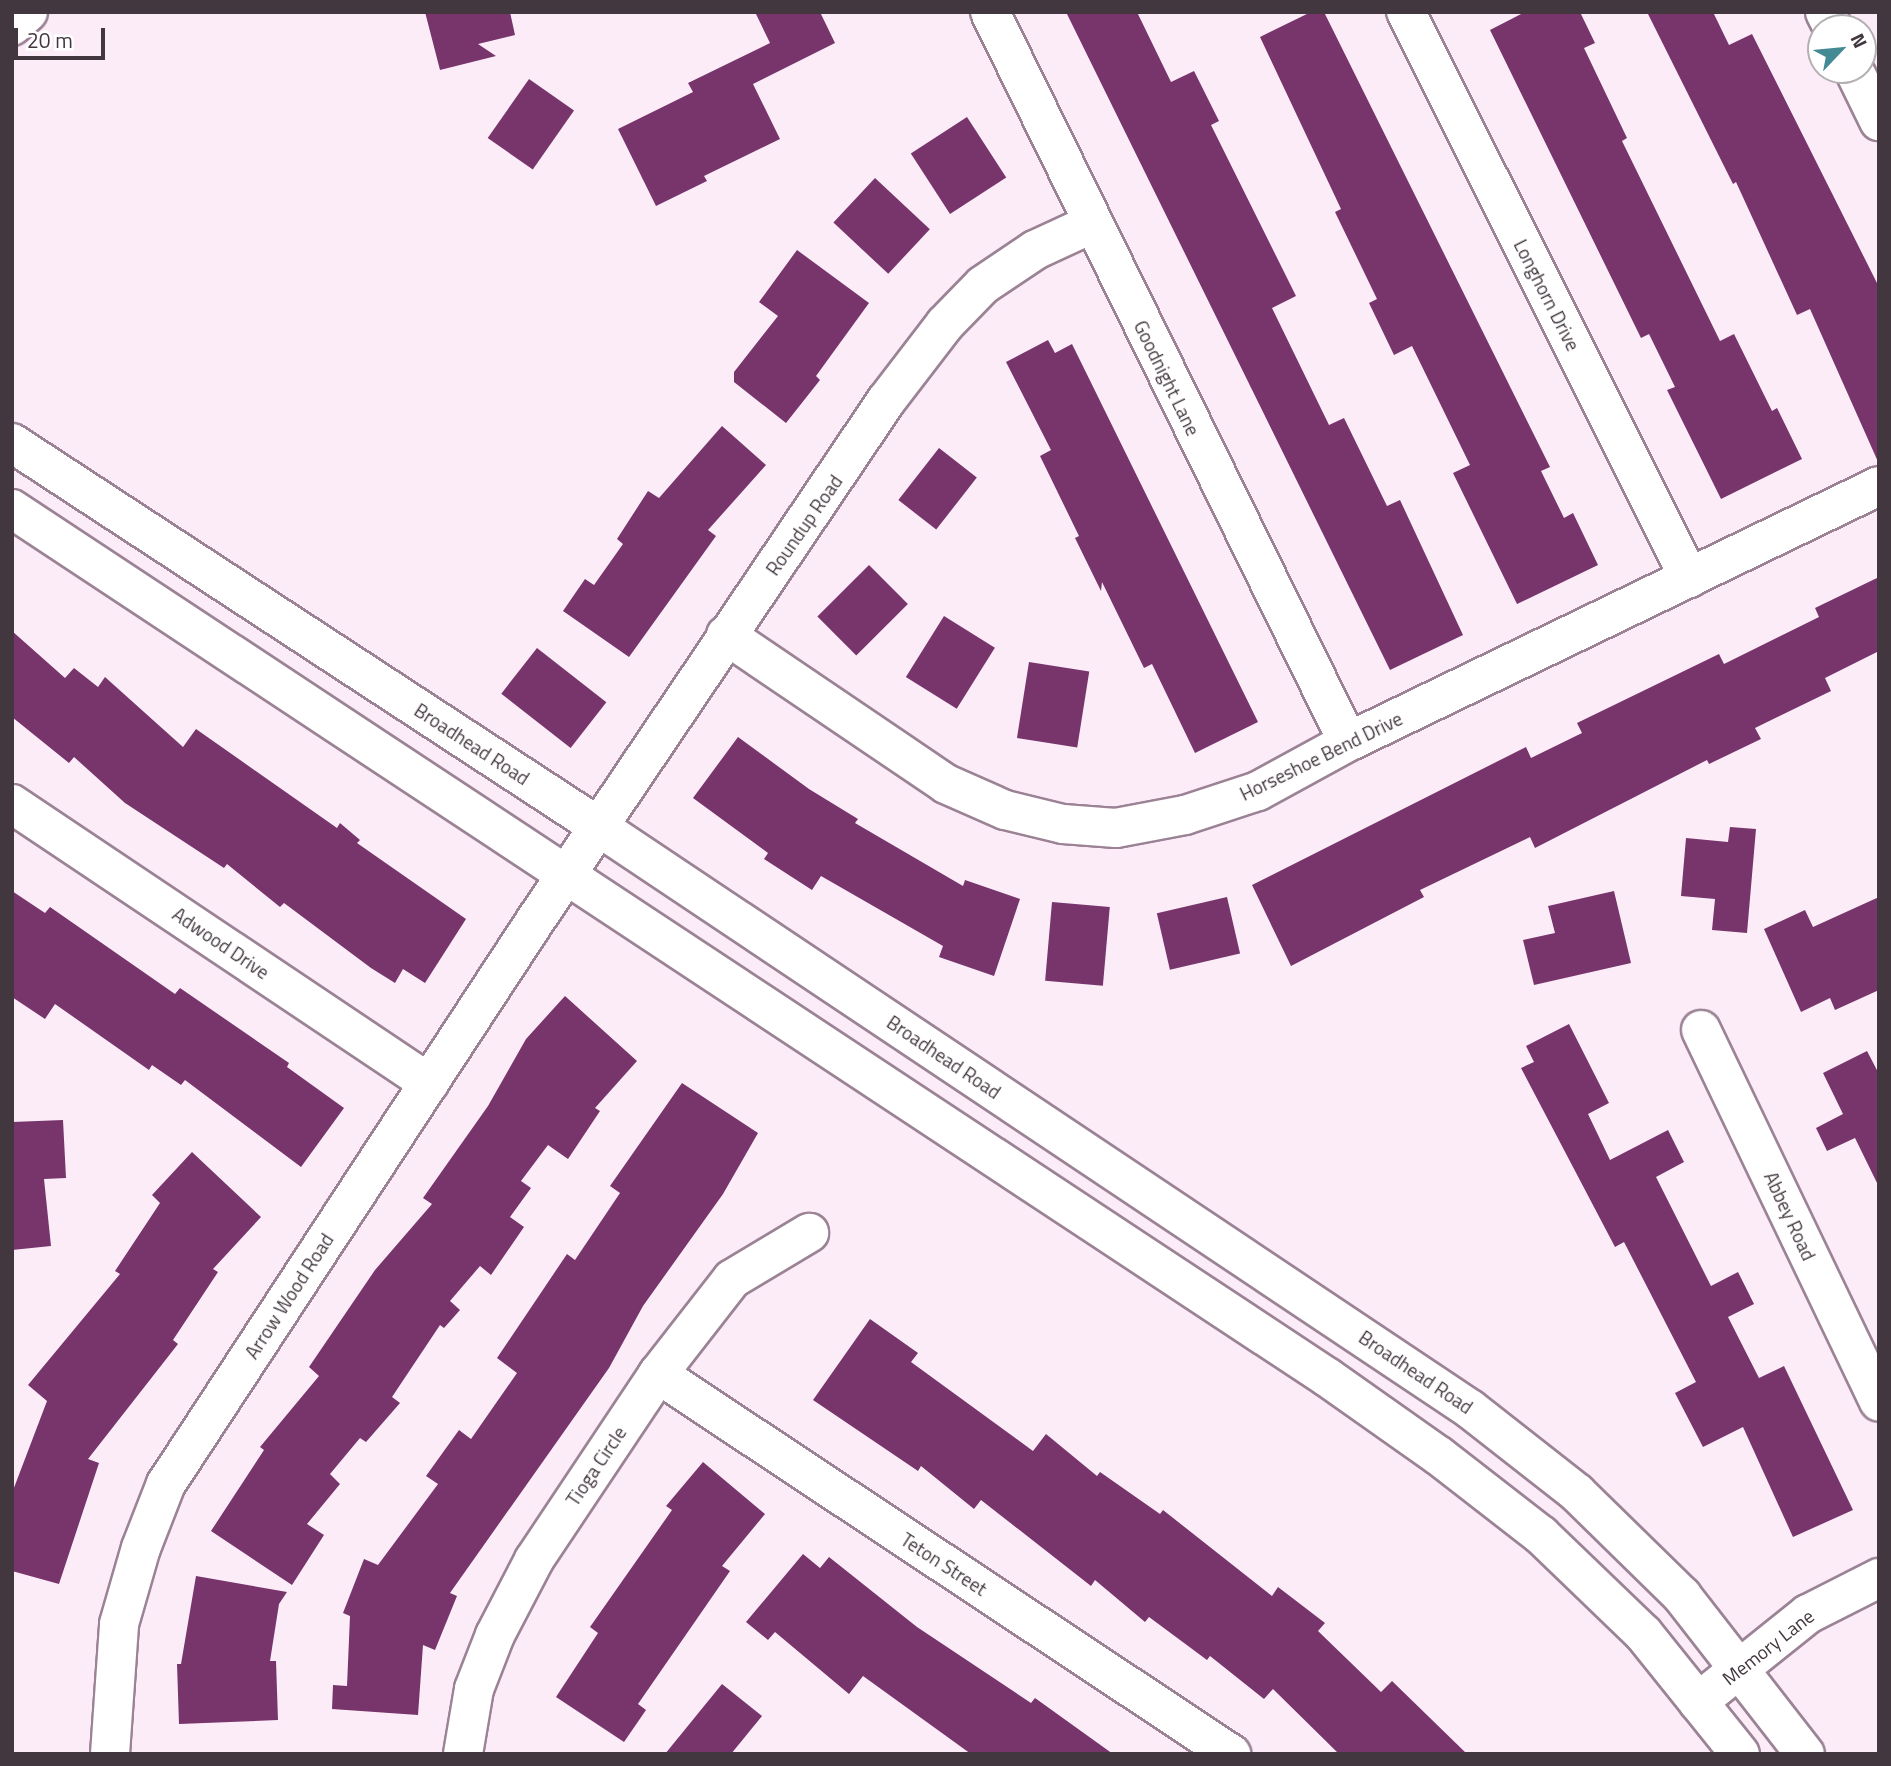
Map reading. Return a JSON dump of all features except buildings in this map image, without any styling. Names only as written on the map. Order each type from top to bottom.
[{"type":"street","points":[[12,26],[28,12]]},
{"type":"street","name":"Goodnight Lane","points":[[990,12],[1091,224],[1348,742]]},
{"type":"street","name":"Longhorn Drive","points":[[1406,12],[1689,578]]},
{"type":"street","points":[[1861,84],[1879,121]]},
{"type":"street","name":"Roundup Road","points":[[565,876],[726,635],[841,474],[886,401],[945,324],[983,285],[1035,250],[1091,224]]},
{"type":"street","name":"Broadhead Road","points":[[12,443],[599,827],[1470,1409],[1577,1493],[1682,1596],[1741,1668],[1805,1754]]},
{"type":"street","name":"Horseshoe Bend Drive","points":[[726,635],[946,784],[1005,810],[1063,824],[1116,828],[1185,815],[1258,791],[1348,742],[1879,486]]},
{"type":"street","points":[[12,509],[1315,1369],[1439,1456],[1541,1535],[1643,1633],[1740,1754]]},
{"type":"street","name":"Adwood Drive","points":[[12,804],[429,1083]]},
{"type":"street","name":"Arrow Wood Road","points":[[110,1754],[119,1624],[141,1548],[166,1484],[565,876]]},
{"type":"street","name":"Abbey Road","points":[[1701,1030],[1879,1402]]},
{"type":"street","name":"Tioga Circle","points":[[463,1754],[474,1689],[495,1635],[534,1560],[657,1374],[732,1279],[809,1233]]},
{"type":"street","name":"Teton Street","points":[[657,1374],[1231,1754]]},
{"type":"street","name":"Memory Lane","points":[[1698,1702],[1808,1614],[1879,1578]]}]
